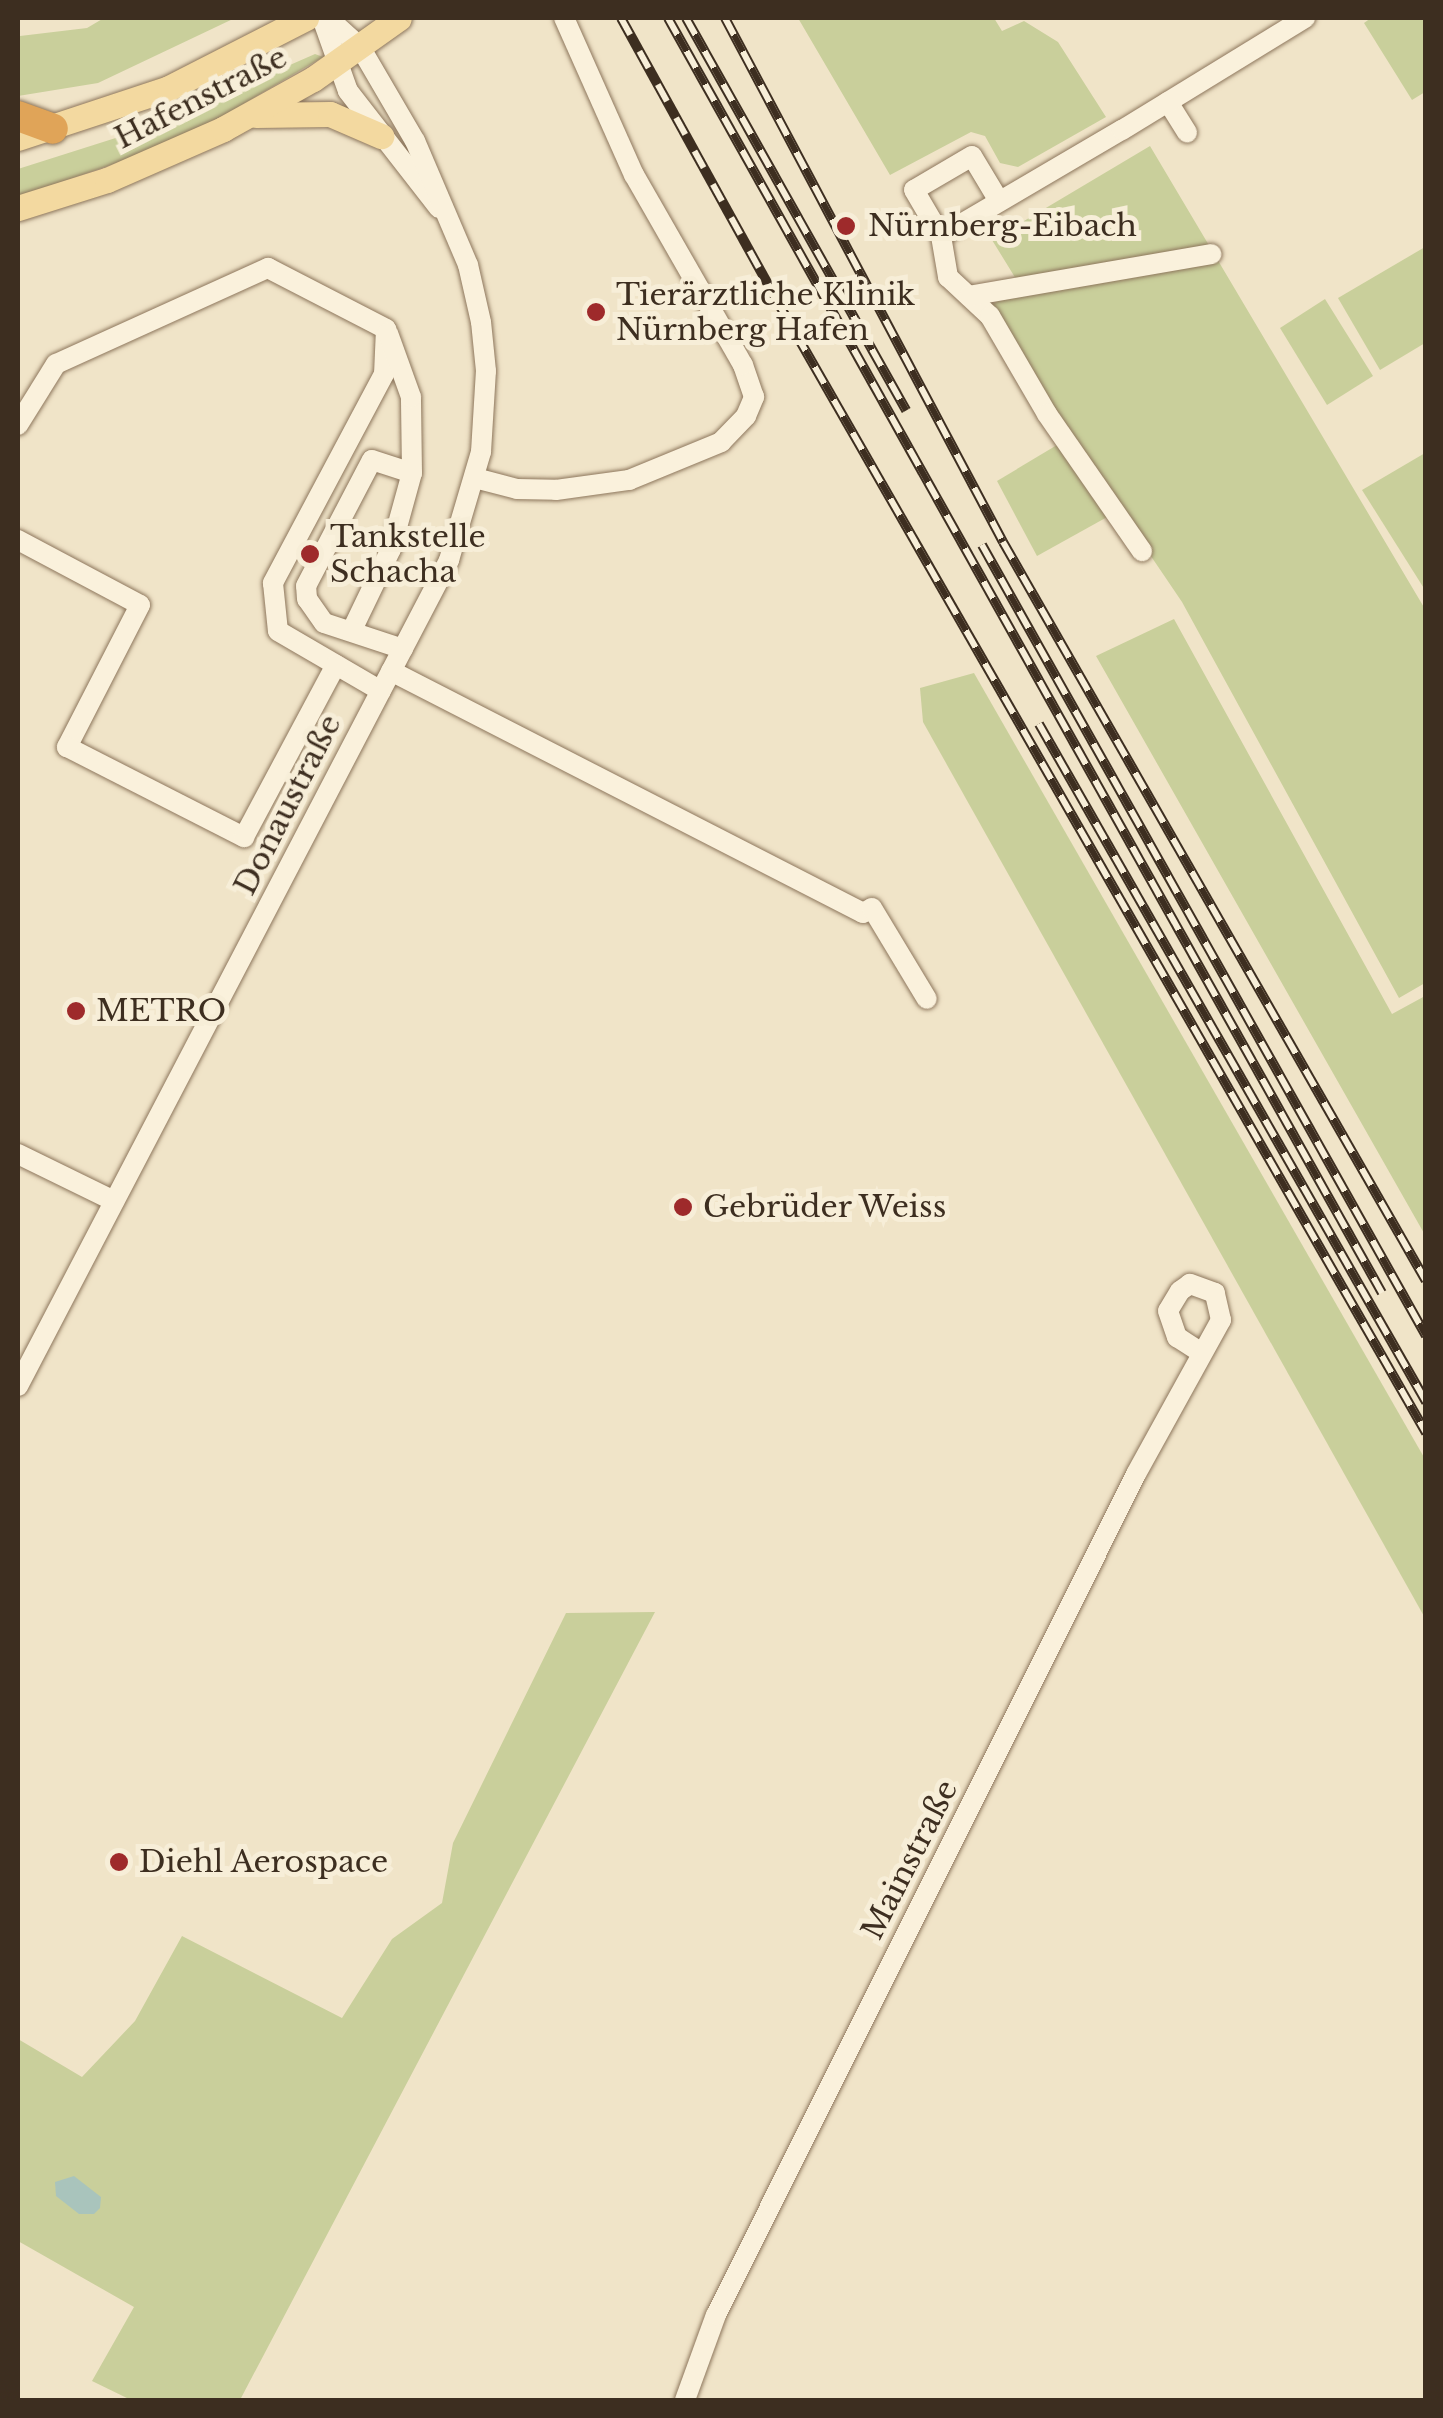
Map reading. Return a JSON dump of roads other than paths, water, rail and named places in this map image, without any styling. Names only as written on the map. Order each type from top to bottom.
[{"type":"highway","points":[[18,116],[53,128]]},
{"type":"main road","name":"Hafenstraße","points":[[18,138],[191,78],[306,18]]},
{"type":"main road","name":"Hafenstraße","points":[[18,208],[146,165],[250,115],[336,64],[399,18]]},
{"type":"main road","points":[[250,115],[330,114],[382,136]]},
{"type":"street","name":"Donaustraße","points":[[18,1386],[449,560],[475,478],[485,389],[481,322],[468,266],[430,170],[360,48],[325,18]]},
{"type":"street","name":"Donaustraße","points":[[325,18],[336,64],[348,91],[450,221]]},
{"type":"street","points":[[475,478],[517,489],[556,490],[630,480],[721,442],[746,416],[754,396],[743,365],[634,175],[564,18]]},
{"type":"street","points":[[941,236],[1168,102],[1298,19]]},
{"type":"street","points":[[1168,102],[1187,133]]},
{"type":"street","points":[[999,202],[972,156],[914,190],[941,236],[948,277],[990,316],[1047,414],[1142,552]]},
{"type":"street","points":[[969,296],[1210,254]]},
{"type":"street","points":[[18,426],[56,364],[268,268],[386,329],[411,397],[412,473],[392,549],[352,630]]},
{"type":"street","points":[[381,690],[278,631],[273,583],[384,374],[386,329]]},
{"type":"street","points":[[403,649],[324,623],[308,599],[306,586],[372,460],[412,473]]},
{"type":"street","points":[[18,540],[140,605],[67,747],[244,837],[336,665]]},
{"type":"street","points":[[391,671],[864,913],[872,908],[927,999]]},
{"type":"street","points":[[18,1154],[114,1201]]},
{"type":"street","name":"Mainstraße","points":[[685,2400],[716,2315],[1200,1352]]},
{"type":"water","points":[[74,2176],[101,2197],[100,2208],[94,2214],[79,2214],[56,2196],[55,2182]]},
{"type":"railway","points":[[621,18],[777,301],[1426,1433]]},
{"type":"railway","points":[[668,18],[1382,1293]]},
{"type":"railway","points":[[686,18],[906,410]]},
{"type":"railway","points":[[725,18],[1003,542],[1426,1281]]},
{"type":"railway","points":[[982,545],[1426,1336]]},
{"type":"railway","points":[[1039,724],[1426,1402]]},
{"type":"place","name":"Nürnberg-Eibach","points":[[846,226]]},
{"type":"place","name":"Tierärztliche Klinik Nürnberg Hafen","points":[[596,312]]},
{"type":"place","name":"Tankstelle Schacha","points":[[310,554]]},
{"type":"place","name":"METRO","points":[[76,1011]]},
{"type":"place","name":"Gebrüder Weiss","points":[[683,1207]]},
{"type":"place","name":"Diehl Aerospace","points":[[119,1862]]}]
